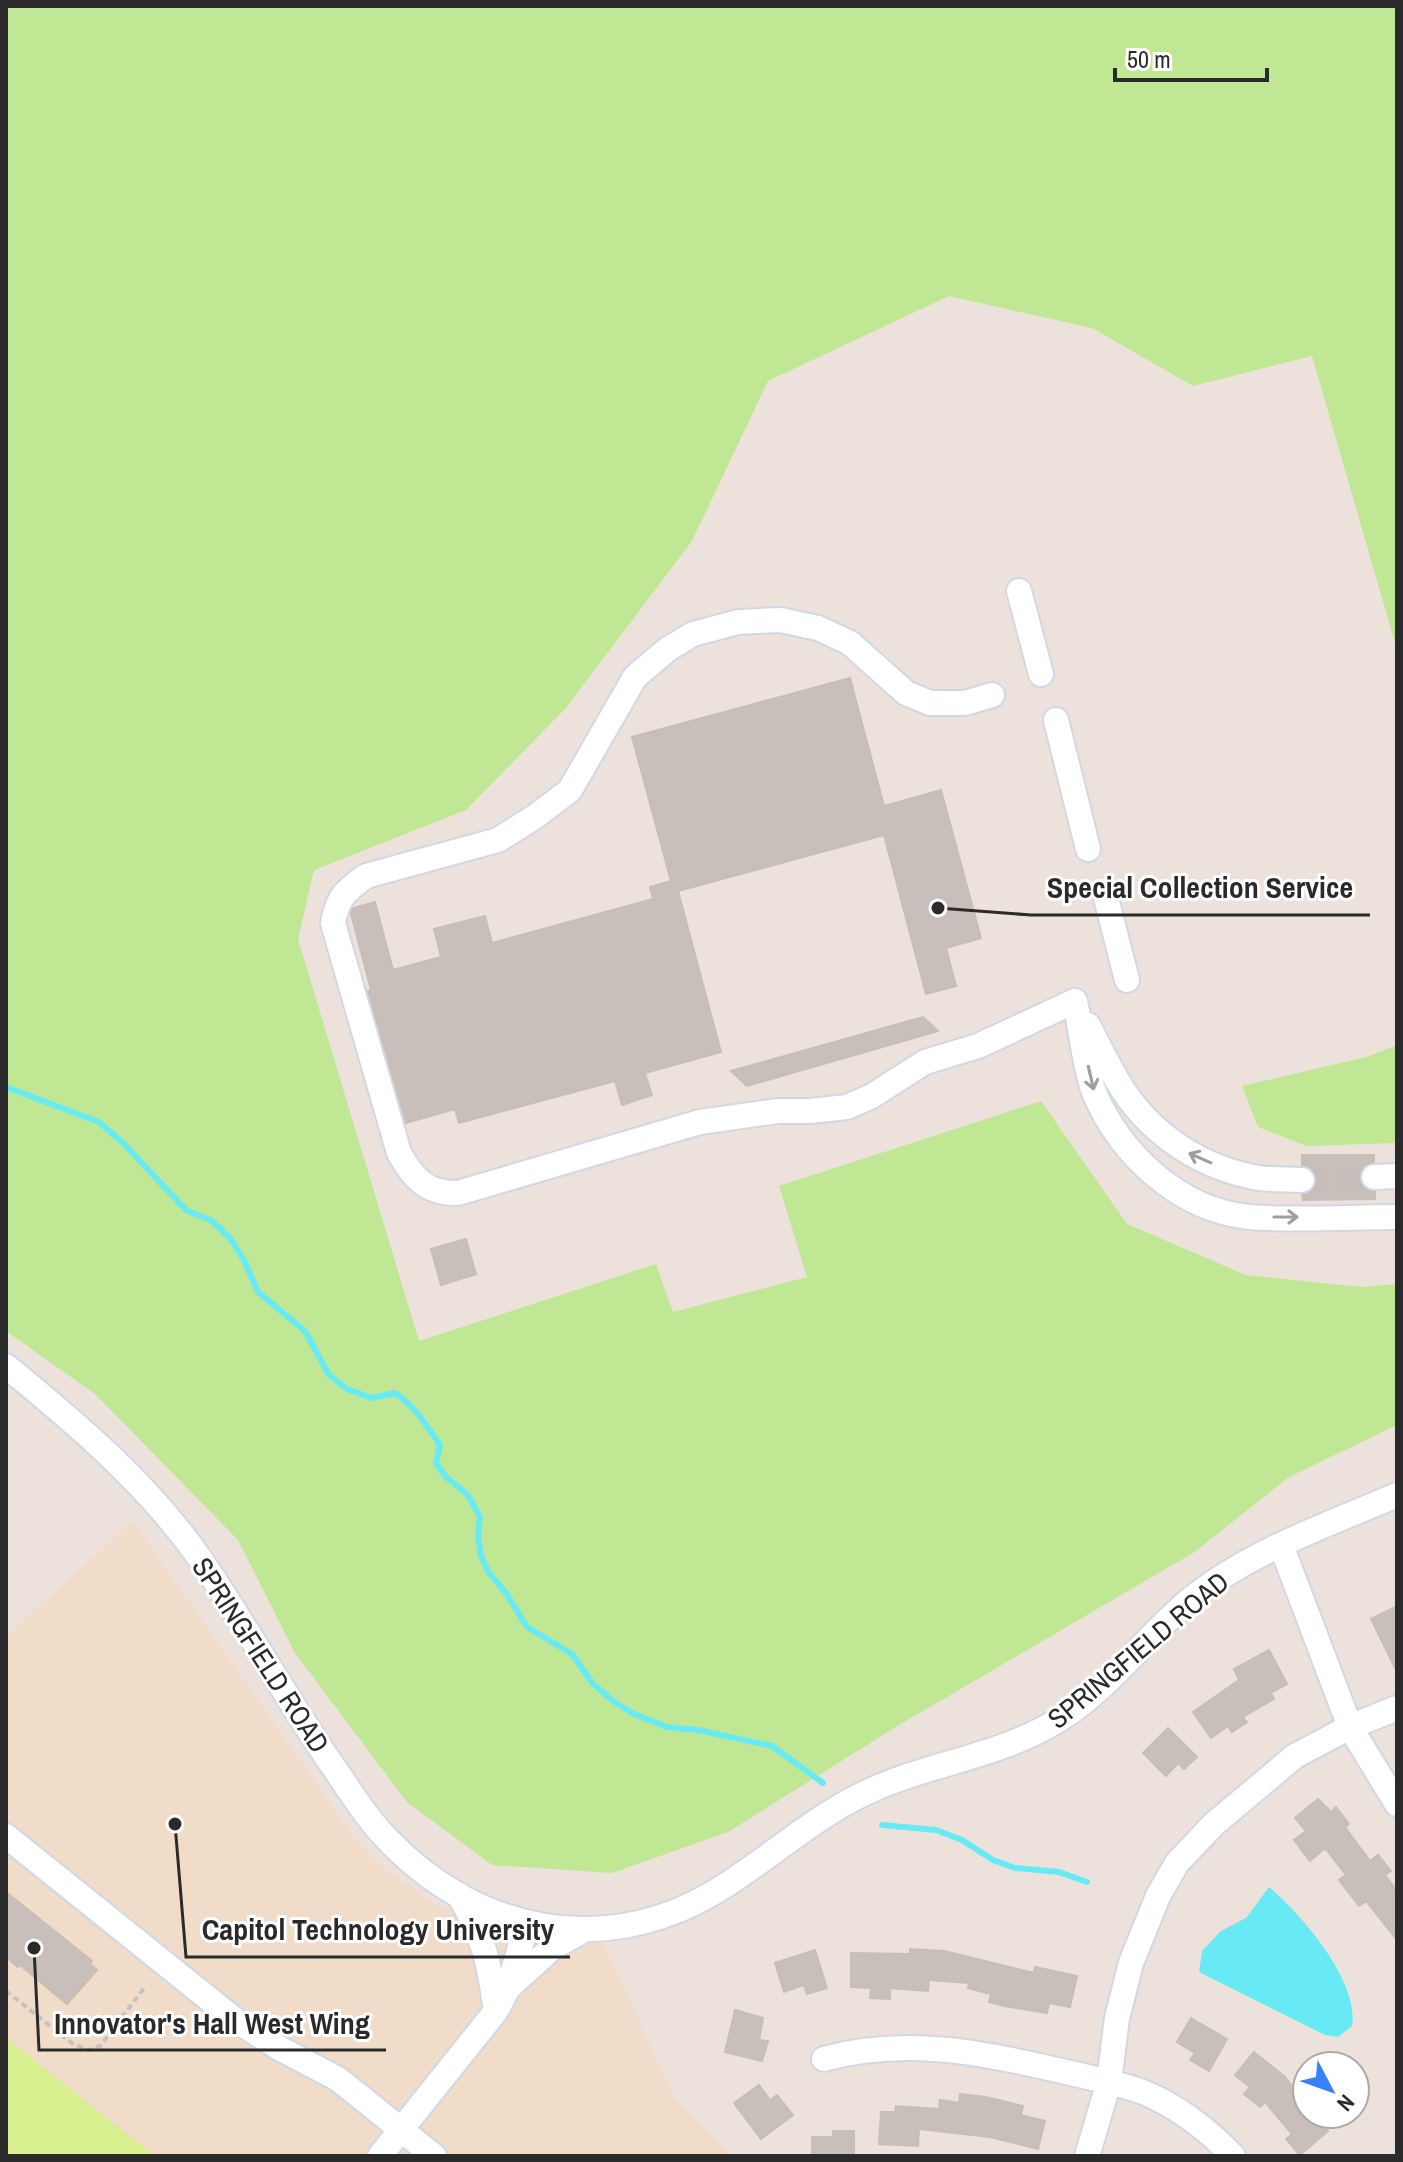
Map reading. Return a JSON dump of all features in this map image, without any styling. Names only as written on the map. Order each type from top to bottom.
[{"type":"street","points":[[1019,591],[1041,674]]},
{"type":"street","points":[[992,695],[965,703],[930,703],[906,693],[850,643],[818,628],[780,620],[738,622],[693,634],[668,649],[635,677],[570,790],[498,840],[366,876],[338,901],[333,923],[399,1153],[410,1175],[441,1194],[458,1193],[700,1122],[766,1112],[847,1107],[872,1096],[925,1062],[978,1046],[1075,1001]]},
{"type":"street","points":[[1056,720],[1088,849]]},
{"type":"street","points":[[1106,898],[1127,980]]},
{"type":"street","points":[[1075,1001],[1122,1089],[1162,1135],[1190,1154],[1217,1166],[1260,1178],[1302,1180]]},
{"type":"street","points":[[1075,1001],[1093,1089],[1110,1123],[1127,1149],[1171,1186],[1209,1207],[1248,1217],[1397,1217]]},
{"type":"street","name":"SPRINGFIELD ROAD","points":[[6,1366],[107,1453],[165,1514],[202,1562],[290,1703],[385,1837],[416,1866],[459,1895],[506,1918],[527,1924],[584,1930],[646,1922],[690,1905],[735,1879],[812,1824],[863,1794],[892,1782],[978,1757],[1033,1735],[1081,1705],[1192,1598],[1220,1579],[1281,1545],[1397,1495]]},
{"type":"street","points":[[1281,1545],[1350,1727],[1397,1804]]},
{"type":"street","points":[[1087,2156],[1109,2082],[1117,2018],[1131,1963],[1158,1896],[1177,1863],[1247,1794],[1295,1756],[1350,1727],[1397,1708]]},
{"type":"street","points":[[6,1836],[234,2019],[258,2036],[338,2079],[434,2156]]},
{"type":"street","points":[[459,1895],[482,1937],[496,2011]]},
{"type":"street","points":[[380,2156],[496,2011],[508,1988],[527,1924]]},
{"type":"street","points":[[508,1988],[552,1948],[584,1930]]},
{"type":"street","points":[[824,2059],[857,2049],[940,2048],[984,2054],[1109,2082],[1143,2093],[1188,2117],[1233,2156]]},
{"type":"path","points":[[6,1991],[73,2044],[89,2050],[100,2046],[145,1987]]},
{"type":"shaded area","points":[[133,1521],[356,1840],[380,1865],[436,1905],[534,1935],[604,1944],[674,2097],[732,2156],[6,2156],[6,1636]]},
{"type":"green space","points":[[6,6],[1397,6],[1397,650],[1312,356],[1193,386],[1092,328],[949,296],[768,381],[692,541],[565,709],[466,810],[314,870],[298,939],[419,1341],[656,1264],[673,1312],[807,1277],[779,1186],[1041,1101],[1127,1224],[1246,1275],[1361,1287],[1397,1284],[1397,1425],[1289,1477],[1193,1553],[899,1725],[728,1832],[612,1873],[492,1865],[407,1802],[295,1653],[238,1540],[95,1394],[6,1331]]},
{"type":"green space","points":[[1397,1045],[1397,1143],[1306,1146],[1258,1127],[1242,1086],[1366,1057]]},
{"type":"green space","points":[[6,2038],[155,2156],[6,2156]]},
{"type":"water","points":[[1269,1887],[1297,1914],[1338,1970],[1352,2009],[1352,2026],[1338,2037],[1325,2035],[1199,1972],[1202,1951],[1221,1931],[1246,1918]]},
{"type":"building","points":[[850,678],[884,806],[941,790],[981,938],[946,948],[956,986],[926,994],[884,835],[678,891],[721,1052],[645,1073],[652,1095],[622,1105],[615,1081],[459,1123],[455,1109],[406,1123],[368,991],[371,990],[351,914],[353,908],[375,902],[393,970],[441,957],[434,929],[485,916],[492,943],[653,899],[650,887],[671,881],[632,737]]},
{"type":"building","points":[[923,1017],[938,1031],[747,1086],[731,1071]]},
{"type":"building","points":[[1302,1155],[1374,1155],[1374,1162],[1365,1165],[1359,1177],[1362,1186],[1375,1192],[1375,1199],[1303,1200],[1302,1195],[1314,1189],[1317,1180],[1311,1168],[1302,1165]]},
{"type":"building","points":[[466,1239],[476,1274],[441,1285],[431,1249]]},
{"type":"building","points":[[1397,1606],[1397,1672],[1371,1619]]},
{"type":"building","points":[[1269,1650],[1287,1684],[1271,1693],[1274,1699],[1243,1717],[1247,1722],[1232,1732],[1228,1726],[1211,1738],[1193,1712],[1239,1680],[1234,1669]]},
{"type":"building","points":[[1168,1728],[1197,1757],[1184,1769],[1178,1763],[1166,1776],[1143,1753]]},
{"type":"building","points":[[1318,1799],[1331,1812],[1336,1807],[1349,1824],[1345,1827],[1370,1861],[1378,1855],[1391,1871],[1385,1875],[1397,1891],[1397,1940],[1366,1901],[1359,1906],[1339,1880],[1346,1875],[1325,1848],[1310,1861],[1294,1840],[1306,1831],[1295,1818]]},
{"type":"building","points":[[6,1892],[92,1961],[90,1964],[97,1970],[67,2004],[6,1957]]},
{"type":"building","points":[[910,1949],[944,1951],[1034,1973],[1035,1967],[1077,1976],[1070,2007],[1049,2003],[1047,2013],[1004,2006],[989,2002],[991,1994],[968,1988],[969,1983],[929,1980],[928,1991],[890,1988],[890,1999],[870,1998],[871,1988],[851,1987],[851,1953],[910,1954]]},
{"type":"building","points":[[815,1950],[827,1988],[807,1994],[804,1985],[784,1992],[775,1963]]},
{"type":"building","points":[[735,2010],[763,2018],[759,2040],[768,2041],[762,2061],[725,2052]]},
{"type":"building","points":[[1191,2018],[1227,2039],[1209,2071],[1190,2060],[1195,2053],[1177,2042]]},
{"type":"building","points":[[1254,2052],[1291,2085],[1291,2130],[1328,2131],[1300,2155],[1286,2139],[1292,2134],[1265,2102],[1260,2107],[1244,2094],[1250,2087],[1235,2075]]},
{"type":"building","points":[[759,2085],[770,2100],[777,2095],[793,2115],[761,2139],[734,2103]]},
{"type":"building","points":[[960,2094],[1023,2106],[1021,2115],[1045,2121],[1038,2149],[990,2137],[919,2129],[918,2146],[879,2144],[881,2112],[895,2112],[896,2106],[939,2109],[940,2100],[959,2103]]},
{"type":"building","points":[[833,2131],[854,2131],[854,2156],[812,2156],[812,2137],[833,2137]]},
{"type":"waterway","points":[[6,1087],[99,1122],[186,1210],[212,1221],[231,1239],[258,1292],[305,1331],[329,1375],[347,1389],[372,1398],[395,1393],[409,1404],[440,1445],[436,1463],[446,1477],[467,1494],[480,1517],[478,1536],[481,1556],[489,1573],[527,1627],[572,1654],[593,1684],[634,1714],[667,1727],[698,1730],[772,1746],[823,1783]]},
{"type":"waterway","points":[[882,1825],[936,1830],[1015,1868],[1059,1872],[1087,1882]]},
{"type":"tunnel","points":[[1302,1180],[1374,1177]]},
{"type":"place","name":"Special Collection Service","points":[[938,908]]},
{"type":"place","name":"Capitol Technology University","points":[[175,1824]]},
{"type":"place","name":"Innovator's Hall West Wing","points":[[34,1948]]}]
